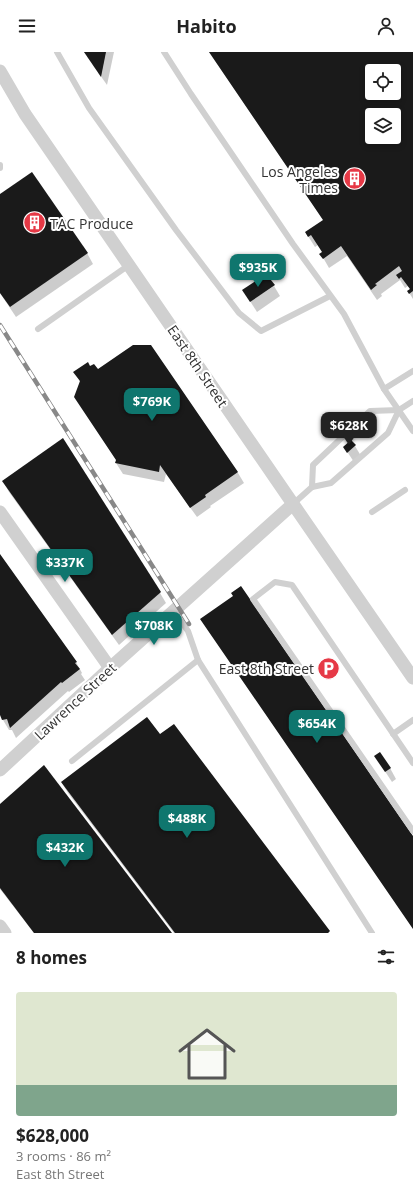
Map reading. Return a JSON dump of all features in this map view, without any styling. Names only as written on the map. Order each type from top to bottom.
[{"type":"street","name":"East 8th Street","points":[[0,71],[25,114],[413,678]]},
{"type":"street","name":"Lawrence Street","points":[[0,770],[110,668],[174,612],[292,504]]},
{"type":"street","points":[[0,512],[110,668]]},
{"type":"street","points":[[0,926],[5,933]]},
{"type":"lane","points":[[57,52],[89,108],[176,230],[239,313],[261,331],[330,296]]},
{"type":"lane","points":[[164,52],[288,238],[344,314],[384,389],[413,431]]},
{"type":"lane","points":[[38,329],[129,265]]},
{"type":"lane","points":[[384,389],[413,371]]},
{"type":"lane","points":[[312,487],[313,465],[370,411],[399,410],[413,401]]},
{"type":"lane","points":[[292,504],[312,487],[331,483],[388,433],[399,410]]},
{"type":"lane","points":[[372,512],[405,490]]},
{"type":"lane","points":[[413,763],[292,585],[275,582],[254,599],[413,831]]},
{"type":"lane","points":[[174,612],[188,631],[198,660],[372,933]]},
{"type":"lane","points":[[72,761],[198,660]]},
{"type":"lane","points":[[393,734],[413,720]]},
{"type":"building","points":[[84,52],[106,52],[101,77]]},
{"type":"building","name":"Los Angeles Times","points":[[209,52],[413,52],[413,291],[409,294],[407,291],[410,289],[401,277],[399,279],[396,275],[402,271],[399,266],[375,284],[377,285],[371,290],[341,246],[323,259],[319,254],[322,252],[311,235],[308,237],[305,232],[323,220]]},
{"type":"building","name":"TAC Produce","points":[[32,172],[88,253],[10,307],[0,293],[0,194]]},
{"type":"building","points":[[266,274],[275,285],[250,302],[242,290]]},
{"type":"building","points":[[133,345],[151,345],[238,472],[205,495],[206,497],[190,508],[160,465],[159,472],[115,463],[116,460],[74,397],[80,381],[73,372],[88,362],[90,366],[94,364],[98,369]]},
{"type":"building","points":[[63,438],[161,592],[112,635],[2,481]]},
{"type":"building","points":[[351,440],[356,445],[347,453],[343,447]]},
{"type":"building","points":[[0,554],[77,662],[75,663],[80,669],[62,683],[61,682],[10,728],[7,719],[2,720],[0,715]]},
{"type":"building","points":[[241,586],[413,836],[413,929],[200,619],[233,596],[231,593]]},
{"type":"building","points":[[147,717],[160,734],[174,724],[330,931],[328,933],[175,933],[61,782]]},
{"type":"building","points":[[380,752],[391,768],[385,772],[374,756]]},
{"type":"building","points":[[44,765],[172,933],[34,933],[0,888],[0,804]]},
{"type":"railway","points":[[0,325],[189,624]]},
{"type":"place","name":"Los Angeles Times","points":[[354,179]]},
{"type":"place","name":"TAC Produce","points":[[34,223]]},
{"type":"place","name":"East 8th Street","points":[[329,668]]}]
